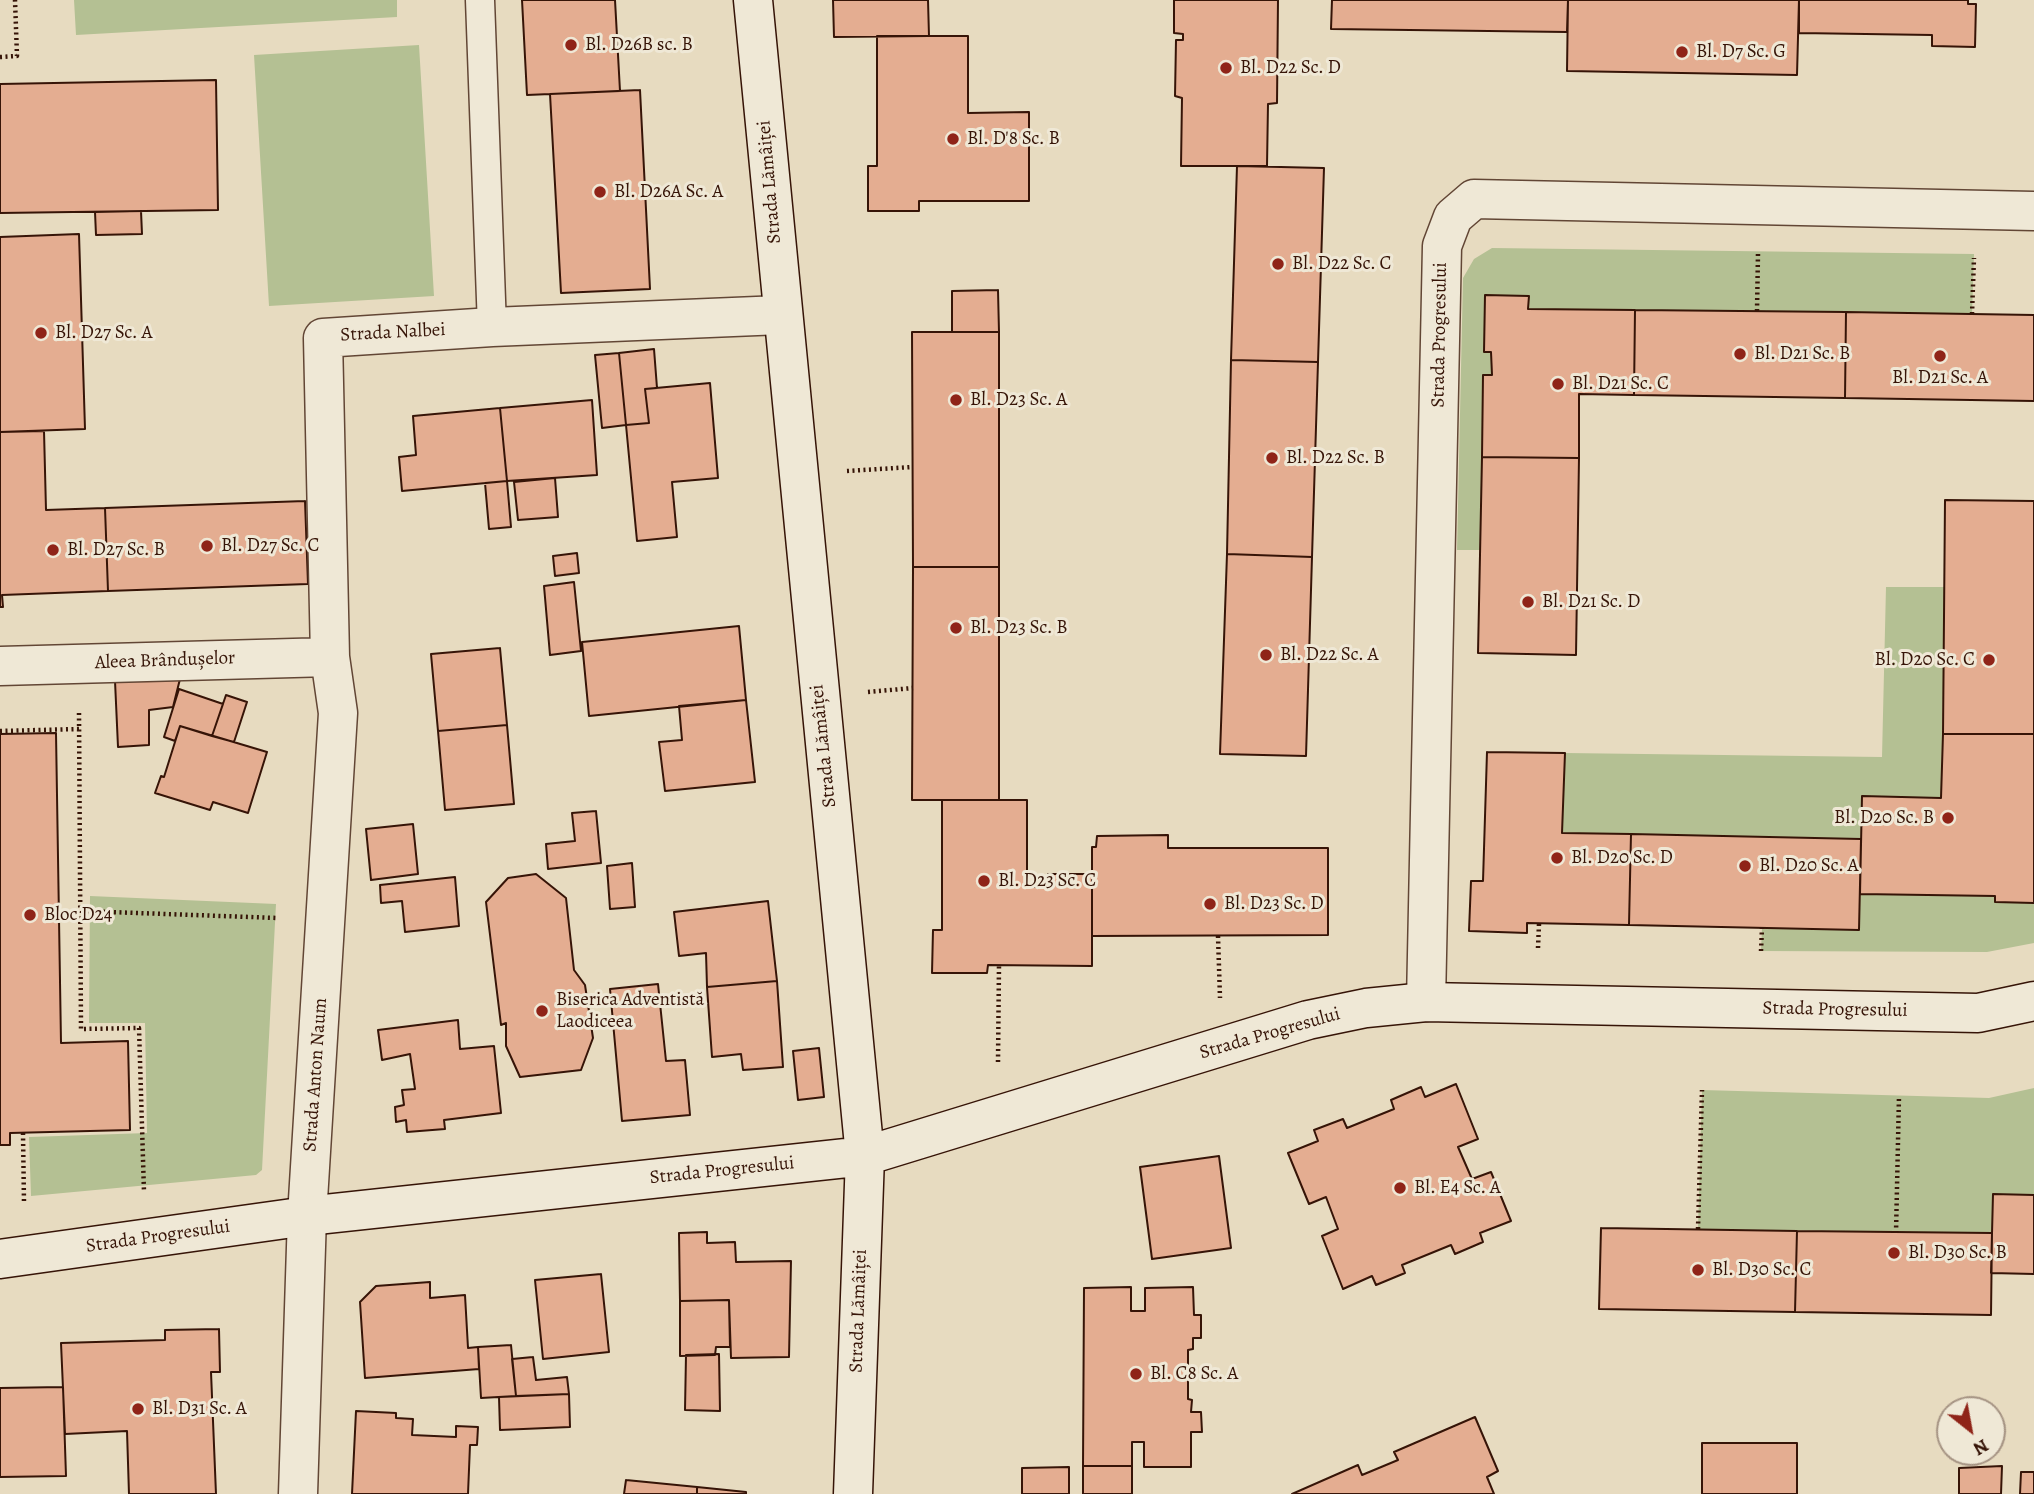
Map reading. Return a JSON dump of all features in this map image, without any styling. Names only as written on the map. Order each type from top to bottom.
[{"type":"street","name":"Strada Lămâiței","points":[[752,0],[865,1156],[853,1494]]},
{"type":"street","name":"Strada Progresului","points":[[1426,1002],[1442,246],[1453,217],[1474,199],[2034,211]]},
{"type":"street","name":"Strada Nalbei","points":[[330,657],[323,338],[492,327],[781,315]]},
{"type":"street","name":"Aleea Brândușelor","points":[[0,666],[330,657]]},
{"type":"street","name":"Strada Anton Naum","points":[[298,1494],[307,1216],[338,713],[330,657]]},
{"type":"street","name":"Strada Progresului","points":[[0,1259],[307,1216],[865,1156],[1308,1020],[1366,1008],[1426,1002],[1978,1013],[2034,1001]]},
{"type":"lane","points":[[480,0],[492,327]]},
{"type":"path","points":[[0,57],[17,56],[15,0]]},
{"type":"path","points":[[1757,312],[1758,251]]},
{"type":"path","points":[[1972,314],[1974,254]]},
{"type":"path","points":[[841,471],[912,467]]},
{"type":"path","points":[[860,692],[913,688]]},
{"type":"path","points":[[79,703],[81,1029],[139,1028],[144,1192]]},
{"type":"path","points":[[0,731],[79,729]]},
{"type":"path","points":[[81,911],[282,918]]},
{"type":"path","points":[[1538,948],[1539,924]]},
{"type":"path","points":[[1761,951],[1762,928]]},
{"type":"path","points":[[1218,936],[1220,1000]]},
{"type":"path","points":[[998,1062],[999,965]]},
{"type":"path","points":[[1698,1229],[1702,1090]]},
{"type":"path","points":[[1896,1233],[1899,1096]]},
{"type":"path","points":[[23,1133],[24,1203]]},
{"type":"green space","points":[[74,0],[397,0],[397,17],[76,35]]},
{"type":"green space","points":[[419,45],[434,296],[269,306],[254,55]]},
{"type":"green space","points":[[1492,248],[1974,254],[1972,314],[1528,309],[1528,296],[1485,295],[1484,352],[1491,352],[1492,375],[1483,375],[1480,550],[1457,550],[1463,278],[1474,259]]},
{"type":"green space","points":[[1886,587],[1945,587],[1941,798],[1862,796],[1861,839],[1562,833],[1565,753],[1882,757]]},
{"type":"green space","points":[[1860,894],[1995,896],[1995,902],[2034,903],[2034,943],[1987,952],[1761,951],[1762,928],[1859,929]]},
{"type":"green space","points":[[90,896],[276,904],[262,1170],[256,1175],[31,1196],[29,1137],[147,1133],[145,1023],[89,1023]]},
{"type":"green space","points":[[2034,1088],[2034,1195],[1992,1233],[1698,1229],[1702,1090],[1989,1098]]},
{"type":"building","name":"Bl. D26B sc. B","points":[[522,0],[615,0],[620,91],[527,95]]},
{"type":"building","points":[[833,0],[928,0],[929,36],[834,37]]},
{"type":"building","name":"Bl. D22 Sc. D","points":[[1174,0],[1278,0],[1277,103],[1268,104],[1267,166],[1181,166],[1182,98],[1175,96],[1176,40],[1183,40],[1183,34],[1174,33]]},
{"type":"building","points":[[1332,0],[1568,0],[1567,32],[1331,29]]},
{"type":"building","name":"Bl. D7 Sc. G","points":[[1568,0],[1799,0],[1797,75],[1567,71]]},
{"type":"building","points":[[1799,0],[1968,0],[1968,4],[1976,4],[1975,47],[1932,46],[1932,35],[1799,33]]},
{"type":"building","name":"Bl. D'8 Sc. B","points":[[877,36],[968,36],[968,113],[1029,112],[1029,201],[919,201],[919,211],[868,211],[868,166],[877,166]]},
{"type":"building","points":[[216,80],[218,210],[0,213],[0,84]]},
{"type":"building","name":"Bl. D26A Sc. A","points":[[640,90],[650,289],[561,293],[550,94]]},
{"type":"building","name":"Bl. D22 Sc. C","points":[[1237,166],[1324,168],[1318,362],[1231,360]]},
{"type":"building","points":[[141,211],[142,234],[96,235],[95,212]]},
{"type":"building","name":"Bl. D27 Sc. A","points":[[79,234],[85,429],[0,432],[0,237]]},
{"type":"building","points":[[998,290],[999,332],[952,332],[952,291]]},
{"type":"building","name":"Bl. D21 Sc. C","points":[[1485,295],[1529,296],[1528,309],[1635,310],[1634,395],[1579,394],[1579,458],[1482,457],[1483,375],[1492,375],[1491,352],[1484,352]]},
{"type":"building","name":"Bl. D21 Sc. B","points":[[1635,310],[1846,312],[1845,398],[1634,395]]},
{"type":"building","name":"Bl. D21 Sc. A","points":[[1846,312],[2034,315],[2034,401],[1845,398]]},
{"type":"building","name":"Bl. D23 Sc. A","points":[[912,332],[999,332],[999,567],[913,567]]},
{"type":"building","points":[[654,349],[657,388],[645,389],[649,423],[626,425],[619,353]]},
{"type":"building","points":[[619,353],[626,425],[602,428],[595,355]]},
{"type":"building","name":"Bl. D22 Sc. B","points":[[1231,360],[1318,362],[1312,557],[1227,554]]},
{"type":"building","points":[[710,383],[718,478],[672,482],[677,537],[637,541],[626,425],[649,423],[645,389]]},
{"type":"building","points":[[592,400],[597,475],[507,481],[500,408]]},
{"type":"building","points":[[500,408],[507,481],[402,491],[399,457],[416,455],[413,416]]},
{"type":"building","name":"Bl. D27 Sc. B","points":[[44,431],[46,510],[105,508],[108,591],[2,595],[3,607],[0,607],[0,432]]},
{"type":"building","name":"Bl. D21 Sc. D","points":[[1482,457],[1579,458],[1576,655],[1478,653]]},
{"type":"building","points":[[555,478],[558,517],[518,520],[514,482]]},
{"type":"building","points":[[507,481],[511,527],[489,529],[485,483]]},
{"type":"building","name":"Bl. D20 Sc. C","points":[[1945,500],[2034,501],[2034,734],[1943,734]]},
{"type":"building","name":"Bl. D27 Sc. C","points":[[305,501],[308,584],[108,591],[105,508]]},
{"type":"building","points":[[577,553],[579,573],[555,576],[553,556]]},
{"type":"building","name":"Bl. D22 Sc. A","points":[[1227,554],[1312,557],[1306,756],[1220,754]]},
{"type":"building","name":"Bl. D23 Sc. B","points":[[913,567],[999,567],[999,800],[912,800]]},
{"type":"building","points":[[574,582],[581,651],[550,655],[544,586]]},
{"type":"building","points":[[739,626],[746,700],[589,716],[582,642]]},
{"type":"building","points":[[500,648],[507,725],[438,731],[431,654]]},
{"type":"building","points":[[180,679],[173,707],[149,710],[149,745],[118,747],[115,681]]},
{"type":"building","points":[[179,689],[223,704],[212,736],[180,726],[175,741],[164,737]]},
{"type":"building","points":[[226,695],[247,702],[234,742],[212,736]]},
{"type":"building","points":[[746,700],[755,782],[665,791],[659,742],[682,740],[679,706]]},
{"type":"building","points":[[507,725],[514,804],[445,810],[438,731]]},
{"type":"building","points":[[180,726],[267,752],[248,813],[213,802],[210,810],[155,793],[161,776],[164,777]]},
{"type":"building","name":"Bloc D24","points":[[56,733],[61,1043],[128,1041],[130,1130],[10,1133],[10,1145],[0,1145],[0,734]]},
{"type":"building","name":"Bl. D20 Sc. B","points":[[1943,734],[2034,734],[2034,903],[1995,902],[1995,896],[1860,894],[1862,796],[1941,798]]},
{"type":"building","name":"Bl. D20 Sc. D","points":[[1487,752],[1565,753],[1562,833],[1631,834],[1629,925],[1527,923],[1527,933],[1469,931],[1471,881],[1483,881]]},
{"type":"building","name":"Bl. D23 Sc. C","points":[[942,800],[1027,800],[1027,887],[1048,887],[1048,874],[1092,874],[1092,966],[988,965],[987,973],[932,973],[933,930],[942,930]]},
{"type":"building","points":[[596,811],[601,863],[548,869],[546,844],[575,841],[572,813]]},
{"type":"building","points":[[413,824],[418,874],[371,880],[366,829]]},
{"type":"building","name":"Bl. D20 Sc. A","points":[[1631,834],[1861,839],[1859,930],[1629,925]]},
{"type":"building","name":"Bl. D23 Sc. D","points":[[1168,835],[1168,848],[1328,848],[1328,935],[1092,936],[1092,847],[1096,847],[1097,836]]},
{"type":"building","points":[[632,863],[635,907],[610,909],[607,866]]},
{"type":"building","points":[[536,874],[566,898],[574,970],[585,985],[593,1038],[581,1070],[520,1077],[506,1046],[506,1023],[501,1025],[486,902],[508,878]]},
{"type":"building","points":[[455,877],[459,926],[405,932],[402,901],[381,903],[380,885]]},
{"type":"building","points":[[768,901],[777,981],[707,987],[706,953],[679,956],[674,912]]},
{"type":"building","points":[[777,981],[783,1067],[743,1070],[741,1054],[712,1057],[707,987]]},
{"type":"building","points":[[658,984],[666,1061],[685,1060],[690,1115],[622,1121],[610,989]]},
{"type":"building","points":[[458,1020],[460,1049],[494,1046],[501,1113],[444,1120],[445,1129],[407,1132],[406,1120],[396,1122],[395,1107],[404,1105],[402,1090],[415,1089],[410,1054],[382,1060],[378,1030]]},
{"type":"building","points":[[819,1048],[824,1097],[798,1100],[793,1051]]},
{"type":"building","name":"Bl. E4 Sc. A","points":[[1456,1084],[1478,1139],[1458,1147],[1472,1179],[1491,1172],[1511,1221],[1480,1233],[1483,1242],[1455,1254],[1451,1245],[1402,1265],[1405,1273],[1376,1285],[1372,1276],[1343,1289],[1322,1236],[1338,1229],[1326,1197],[1309,1204],[1288,1153],[1318,1141],[1314,1130],[1343,1119],[1347,1128],[1394,1109],[1391,1100],[1421,1087],[1425,1097]]},
{"type":"building","points":[[1219,1156],[1231,1248],[1152,1259],[1140,1167]]},
{"type":"building","points":[[1993,1194],[2034,1195],[2034,1274],[1991,1273]]},
{"type":"building","name":"Bl. D30 Sc. C","points":[[1601,1228],[1797,1231],[1795,1312],[1599,1309]]},
{"type":"building","name":"Bl. D30 Sc. B","points":[[1797,1231],[1992,1233],[1991,1315],[1795,1312]]},
{"type":"building","points":[[707,1232],[707,1243],[735,1242],[736,1262],[791,1261],[789,1357],[731,1358],[729,1300],[680,1301],[679,1233]]},
{"type":"building","points":[[601,1274],[609,1352],[543,1359],[535,1280]]},
{"type":"building","points":[[430,1282],[430,1298],[465,1295],[468,1348],[478,1347],[479,1369],[365,1378],[360,1302],[376,1286]]},
{"type":"building","name":"Bl. C8 Sc. A","points":[[1131,1287],[1131,1311],[1145,1311],[1145,1288],[1193,1287],[1194,1315],[1201,1315],[1201,1338],[1193,1338],[1193,1349],[1188,1350],[1188,1399],[1192,1400],[1191,1412],[1201,1412],[1202,1432],[1191,1432],[1191,1467],[1144,1467],[1144,1442],[1132,1442],[1132,1466],[1083,1466],[1084,1288]]},
{"type":"building","points":[[729,1300],[730,1347],[716,1347],[715,1355],[680,1356],[680,1301]]},
{"type":"building","name":"Bl. D31 Sc. A","points":[[219,1329],[220,1372],[211,1372],[216,1494],[129,1494],[127,1431],[65,1434],[61,1343],[165,1340],[165,1330]]},
{"type":"building","points":[[511,1345],[516,1396],[481,1398],[478,1347]]},
{"type":"building","points":[[719,1354],[720,1411],[685,1410],[686,1355]]},
{"type":"building","points":[[533,1357],[536,1380],[567,1377],[569,1394],[516,1396],[512,1359]]},
{"type":"building","points":[[63,1387],[66,1476],[0,1477],[0,1388]]},
{"type":"building","points":[[569,1394],[570,1427],[500,1430],[499,1397]]},
{"type":"building","points":[[356,1411],[396,1413],[396,1418],[413,1419],[412,1435],[456,1437],[456,1426],[478,1427],[477,1445],[470,1445],[468,1494],[352,1494]]},
{"type":"building","points":[[1475,1417],[1498,1471],[1487,1477],[1494,1494],[1292,1494],[1358,1465],[1362,1475],[1398,1460],[1394,1452]]},
{"type":"building","points":[[1702,1443],[1797,1443],[1797,1494],[1702,1494]]},
{"type":"building","points":[[1083,1466],[1132,1466],[1132,1494],[1083,1494]]},
{"type":"building","points":[[2002,1466],[2001,1494],[1959,1494],[1959,1468]]},
{"type":"building","points":[[1069,1467],[1069,1494],[1022,1494],[1022,1468]]},
{"type":"building","points":[[2021,1472],[2034,1472],[2034,1494],[2020,1494]]},
{"type":"building","points":[[626,1480],[697,1487],[697,1494],[624,1494]]},
{"type":"building","points":[[697,1487],[746,1492],[746,1494],[697,1494]]},
{"type":"place","name":"Bl. D26B sc. B","points":[[571,45]]},
{"type":"place","name":"Bl. D7 Sc. G","points":[[1682,52]]},
{"type":"place","name":"Bl. D22 Sc. D","points":[[1226,68]]},
{"type":"place","name":"Bl. D'8 Sc. B","points":[[953,139]]},
{"type":"place","name":"Bl. D26A Sc. A","points":[[600,192]]},
{"type":"place","name":"Bl. D22 Sc. C","points":[[1278,264]]},
{"type":"place","name":"Bl. D27 Sc. A","points":[[41,333]]},
{"type":"place","name":"Bl. D21 Sc. B","points":[[1740,354]]},
{"type":"place","name":"Bl. D21 Sc. A","points":[[1940,356]]},
{"type":"place","name":"Bl. D21 Sc. C","points":[[1558,384]]},
{"type":"place","name":"Bl. D23 Sc. A","points":[[956,400]]},
{"type":"place","name":"Bl. D22 Sc. B","points":[[1272,458]]},
{"type":"place","name":"Bl. D27 Sc. C","points":[[207,546]]},
{"type":"place","name":"Bl. D27 Sc. B","points":[[53,550]]},
{"type":"place","name":"Bl. D21 Sc. D","points":[[1528,602]]},
{"type":"place","name":"Bl. D23 Sc. B","points":[[956,628]]},
{"type":"place","name":"Bl. D22 Sc. A","points":[[1266,655]]},
{"type":"place","name":"Bl. D20 Sc. C","points":[[1989,660]]},
{"type":"place","name":"Bl. D20 Sc. B","points":[[1948,818]]},
{"type":"place","name":"Bl. D20 Sc. D","points":[[1557,858]]},
{"type":"place","name":"Bl. D20 Sc. A","points":[[1745,866]]},
{"type":"place","name":"Bl. D23 Sc. C","points":[[984,881]]},
{"type":"place","name":"Bl. D23 Sc. D","points":[[1210,904]]},
{"type":"place","name":"Bloc D24","points":[[30,915]]},
{"type":"place","name":"Biserica Adventistă Laodiceea","points":[[542,1011]]},
{"type":"place","name":"Bl. E4 Sc. A","points":[[1400,1188]]},
{"type":"place","name":"Bl. D30 Sc. B","points":[[1894,1253]]},
{"type":"place","name":"Bl. D30 Sc. C","points":[[1698,1270]]},
{"type":"place","name":"Bl. C8 Sc. A","points":[[1136,1374]]},
{"type":"place","name":"Bl. D31 Sc. A","points":[[138,1409]]}]
